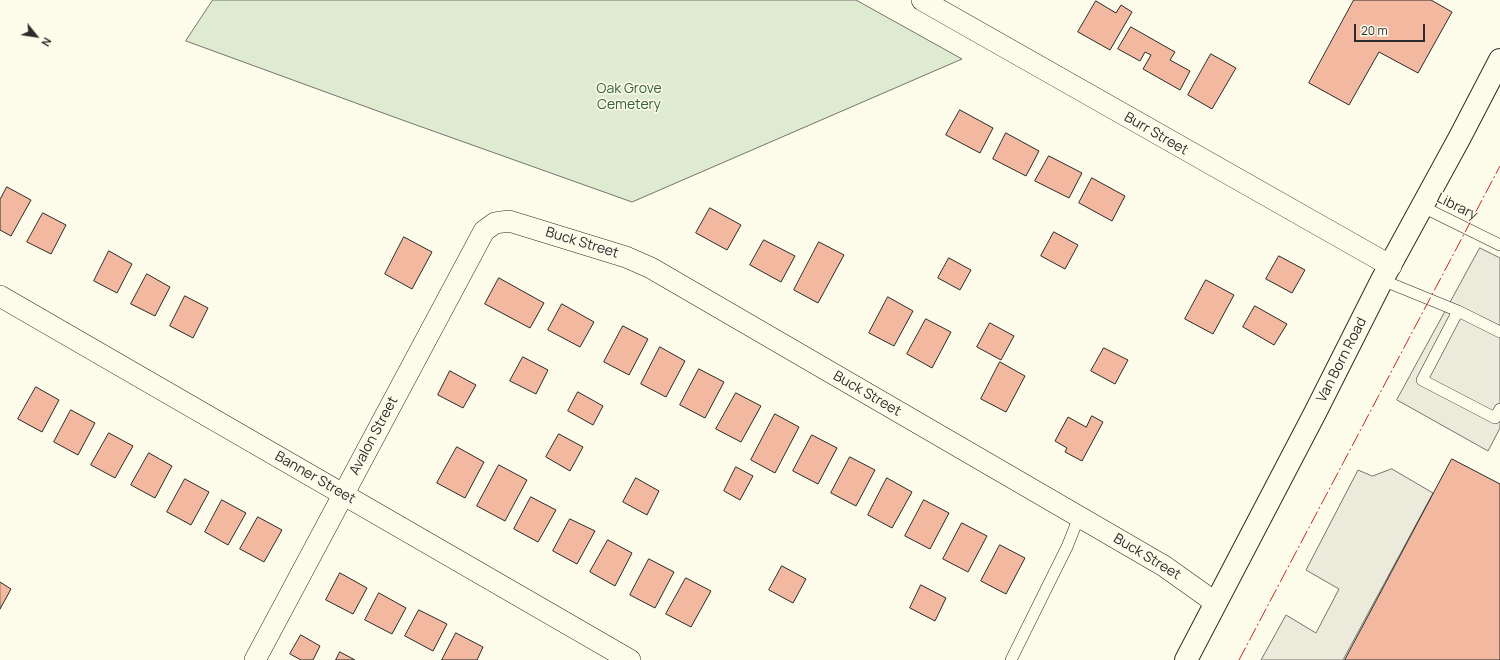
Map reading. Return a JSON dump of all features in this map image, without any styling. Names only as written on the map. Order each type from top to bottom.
[{"type":"main road","name":"Van Born Road","points":[[1186,660],[1386,273],[1423,207],[1500,60]]},
{"type":"street","name":"Burr Street","points":[[922,0],[1386,273]]},
{"type":"street","name":"Buck Street","points":[[502,222],[509,221],[626,257],[651,268],[1164,566],[1216,603]]},
{"type":"street","name":"Avalon Street","points":[[255,660],[484,231],[495,223],[502,222]]},
{"type":"street","name":"Banner Street","points":[[0,296],[630,660]]},
{"type":"lane","name":"Library","points":[[1423,207],[1500,245]]},
{"type":"lane","points":[[1386,273],[1500,332]]},
{"type":"lane","points":[[1458,311],[1422,380],[1495,418],[1500,409]]},
{"type":"lane","points":[[1011,660],[1067,547],[1079,517]]},
{"type":"green space","name":"Oak Grove Cemetery","points":[[213,0],[856,0],[962,59],[632,202],[186,41]]},
{"type":"shaded area","points":[[1480,248],[1500,258],[1500,428],[1488,451],[1397,400]]},
{"type":"shaded area","points":[[1392,469],[1433,493],[1343,660],[1261,660],[1286,615],[1316,633],[1339,589],[1306,570],[1358,470],[1372,476]]},
{"type":"building","points":[[1354,0],[1431,0],[1452,12],[1418,73],[1379,52],[1349,105],[1309,83]]},
{"type":"building","points":[[1096,1],[1116,13],[1121,5],[1132,12],[1110,50],[1078,32]]},
{"type":"building","points":[[1131,27],[1175,52],[1170,60],[1190,71],[1180,90],[1143,69],[1151,55],[1145,52],[1140,61],[1118,49]]},
{"type":"building","points":[[1211,54],[1236,68],[1212,109],[1188,95]]},
{"type":"building","points":[[960,110],[993,128],[980,153],[946,135]]},
{"type":"building","points":[[1006,133],[1039,151],[1026,176],[993,159]]},
{"type":"building","points":[[1049,156],[1082,173],[1069,198],[1035,181]]},
{"type":"building","points":[[1092,178],[1125,196],[1112,221],[1079,203]]},
{"type":"building","points":[[7,187],[31,200],[11,236],[0,230],[0,200]]},
{"type":"building","points":[[710,208],[741,225],[727,250],[696,233]]},
{"type":"building","points":[[43,213],[66,225],[51,254],[27,242]]},
{"type":"building","points":[[1054,232],[1078,245],[1065,269],[1041,256]]},
{"type":"building","points":[[404,237],[432,252],[412,289],[385,274]]},
{"type":"building","points":[[764,240],[795,256],[781,282],[750,265]]},
{"type":"building","points":[[819,242],[844,255],[818,303],[794,290]]},
{"type":"building","points":[[109,251],[132,264],[117,293],[94,281]]},
{"type":"building","points":[[1279,256],[1305,270],[1292,293],[1266,279]]},
{"type":"building","points":[[949,258],[971,270],[960,290],[938,278]]},
{"type":"building","points":[[147,274],[170,287],[155,316],[131,304]]},
{"type":"building","points":[[499,278],[544,303],[530,328],[485,304]]},
{"type":"building","points":[[1206,280],[1234,295],[1213,334],[1185,319]]},
{"type":"building","points":[[185,296],[208,308],[193,338],[170,326]]},
{"type":"building","points":[[888,297],[913,311],[894,346],[869,333]]},
{"type":"building","points":[[562,304],[594,322],[580,347],[548,330]]},
{"type":"building","points":[[1255,306],[1287,324],[1274,345],[1243,327]]},
{"type":"building","points":[[926,319],[951,332],[932,368],[907,354]]},
{"type":"building","points":[[990,323],[1014,336],[1001,360],[977,347]]},
{"type":"building","points":[[623,326],[648,339],[629,375],[604,362]]},
{"type":"building","points":[[660,347],[685,361],[666,397],[641,384]]},
{"type":"building","points":[[1104,348],[1128,360],[1115,384],[1091,371]]},
{"type":"building","points":[[523,357],[548,370],[536,394],[510,381]]},
{"type":"building","points":[[1000,362],[1025,376],[1006,412],[981,399]]},
{"type":"building","points":[[699,369],[724,382],[705,418],[680,405]]},
{"type":"building","points":[[450,371],[476,385],[463,408],[438,395]]},
{"type":"building","points":[[36,387],[59,400],[42,432],[18,419]]},
{"type":"building","points":[[578,392],[603,406],[593,425],[568,411]]},
{"type":"building","points":[[736,393],[761,406],[741,442],[716,429]]},
{"type":"building","points":[[71,410],[95,423],[78,455],[54,442]]},
{"type":"building","points":[[775,414],[799,427],[775,473],[751,460]]},
{"type":"building","points":[[1092,416],[1103,422],[1082,461],[1065,452],[1067,448],[1055,441],[1068,417],[1086,427]]},
{"type":"building","points":[[109,433],[133,446],[115,478],[91,465]]},
{"type":"building","points":[[559,434],[583,447],[570,471],[546,457]]},
{"type":"building","points":[[812,435],[837,448],[818,484],[793,471]]},
{"type":"building","points":[[457,447],[484,462],[465,498],[437,483]]},
{"type":"building","points":[[149,453],[172,466],[155,498],[131,485]]},
{"type":"building","points":[[850,457],[875,470],[856,506],[831,493]]},
{"type":"building","points":[[1452,459],[1500,484],[1500,660],[1345,660]]},
{"type":"building","points":[[499,465],[527,480],[505,521],[477,506]]},
{"type":"building","points":[[736,467],[753,476],[740,500],[724,491]]},
{"type":"building","points":[[636,478],[659,491],[647,515],[623,502]]},
{"type":"building","points":[[887,478],[912,492],[892,528],[868,515]]},
{"type":"building","points":[[185,479],[209,492],[191,525],[167,512]]},
{"type":"building","points":[[531,497],[556,510],[538,542],[514,529]]},
{"type":"building","points":[[222,500],[246,513],[228,545],[205,532]]},
{"type":"building","points":[[924,500],[949,513],[930,549],[905,536]]},
{"type":"building","points":[[258,517],[282,530],[264,562],[240,549]]},
{"type":"building","points":[[570,519],[595,531],[577,564],[553,551]]},
{"type":"building","points":[[962,523],[987,536],[968,572],[943,559]]},
{"type":"building","points":[[608,540],[632,553],[615,586],[590,572]]},
{"type":"building","points":[[1000,545],[1025,558],[1006,594],[981,581]]},
{"type":"building","points":[[649,559],[674,572],[655,608],[630,595]]},
{"type":"building","points":[[782,566],[806,579],[793,603],[769,590]]},
{"type":"building","points":[[340,573],[367,588],[353,614],[326,600]]},
{"type":"building","points":[[686,578],[711,591],[691,627],[666,614]]},
{"type":"building","points":[[0,582],[11,589],[0,609]]},
{"type":"building","points":[[921,585],[946,598],[935,621],[910,608]]},
{"type":"building","points":[[379,593],[406,608],[392,634],[365,620]]},
{"type":"building","points":[[419,610],[447,624],[433,651],[405,636]]},
{"type":"building","points":[[456,633],[483,647],[477,660],[442,660]]},
{"type":"building","points":[[301,635],[320,646],[313,660],[301,660],[290,654]]},
{"type":"building","points":[[340,652],[355,660],[336,660]]},
{"type":"power","points":[[1239,660],[1500,166]]}]
